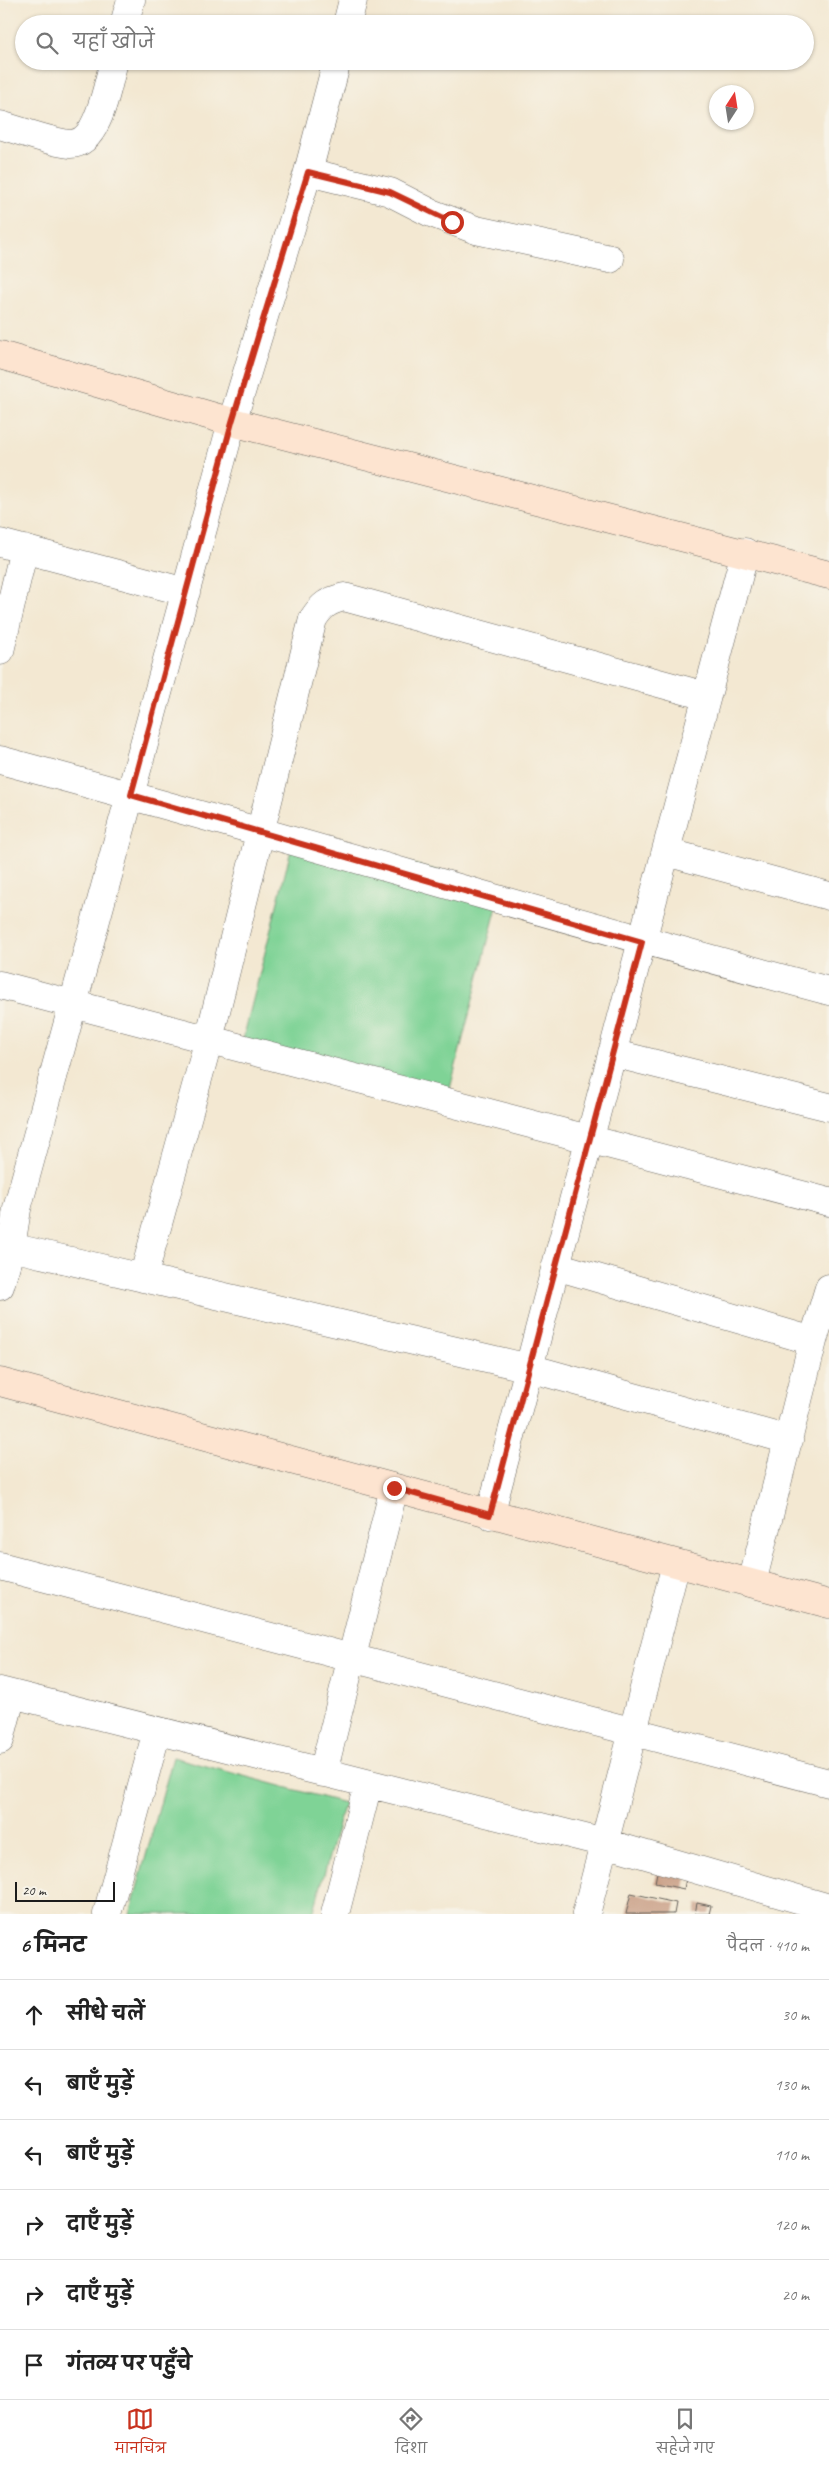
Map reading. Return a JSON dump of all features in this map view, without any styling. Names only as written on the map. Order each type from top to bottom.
[{"type":"street","points":[[127,15],[131,0]]},
{"type":"street","points":[[349,15],[353,0]]},
{"type":"street","points":[[0,125],[72,144],[86,139],[96,124],[111,70]]},
{"type":"street","points":[[0,1286],[11,1247],[9,1207],[75,1004],[232,422],[308,172],[335,70]]},
{"type":"street","points":[[308,172],[390,192],[431,213],[476,230],[610,259]]},
{"type":"street","points":[[0,354],[232,422],[829,574]]},
{"type":"street","points":[[0,651],[12,546],[186,592]]},
{"type":"street","points":[[490,1515],[745,552]]},
{"type":"street","points":[[143,1278],[209,1039],[262,832],[313,619],[321,606],[331,600],[344,597],[706,696]]},
{"type":"street","points":[[0,760],[262,832],[642,942],[829,991]]},
{"type":"street","points":[[666,852],[829,896]]},
{"type":"street","points":[[0,984],[829,1202]]},
{"type":"street","points":[[612,1052],[829,1107]]},
{"type":"street","points":[[11,1247],[529,1368],[788,1440]]},
{"type":"street","points":[[556,1266],[813,1341]]},
{"type":"street","points":[[752,1583],[813,1341],[829,1288]]},
{"type":"street","points":[[0,1382],[490,1515],[829,1604]]},
{"type":"street","points":[[323,1772],[394,1488]]},
{"type":"street","points":[[586,1914],[676,1564]]},
{"type":"street","points":[[0,1566],[829,1782]]},
{"type":"street","points":[[0,1740],[6,1692],[605,1843],[797,1907],[829,1908]]},
{"type":"street","points":[[107,1914],[157,1731]]},
{"type":"street","points":[[335,1914],[368,1784]]},
{"type":"green space","points":[[295,834],[502,887],[445,1108],[239,1055]]},
{"type":"green space","points":[[173,1757],[344,1803],[313,1914],[130,1914]]},
{"type":"building","points":[[657,1872],[686,1878],[684,1889],[655,1883]]},
{"type":"building","points":[[631,1893],[676,1903],[674,1914],[626,1914]]},
{"type":"building","points":[[697,1903],[711,1906],[709,1914],[695,1914]]},
{"type":"route","points":[[394,1488],[490,1515],[642,942],[131,795],[232,422],[308,172],[390,192],[452,222]]}]
